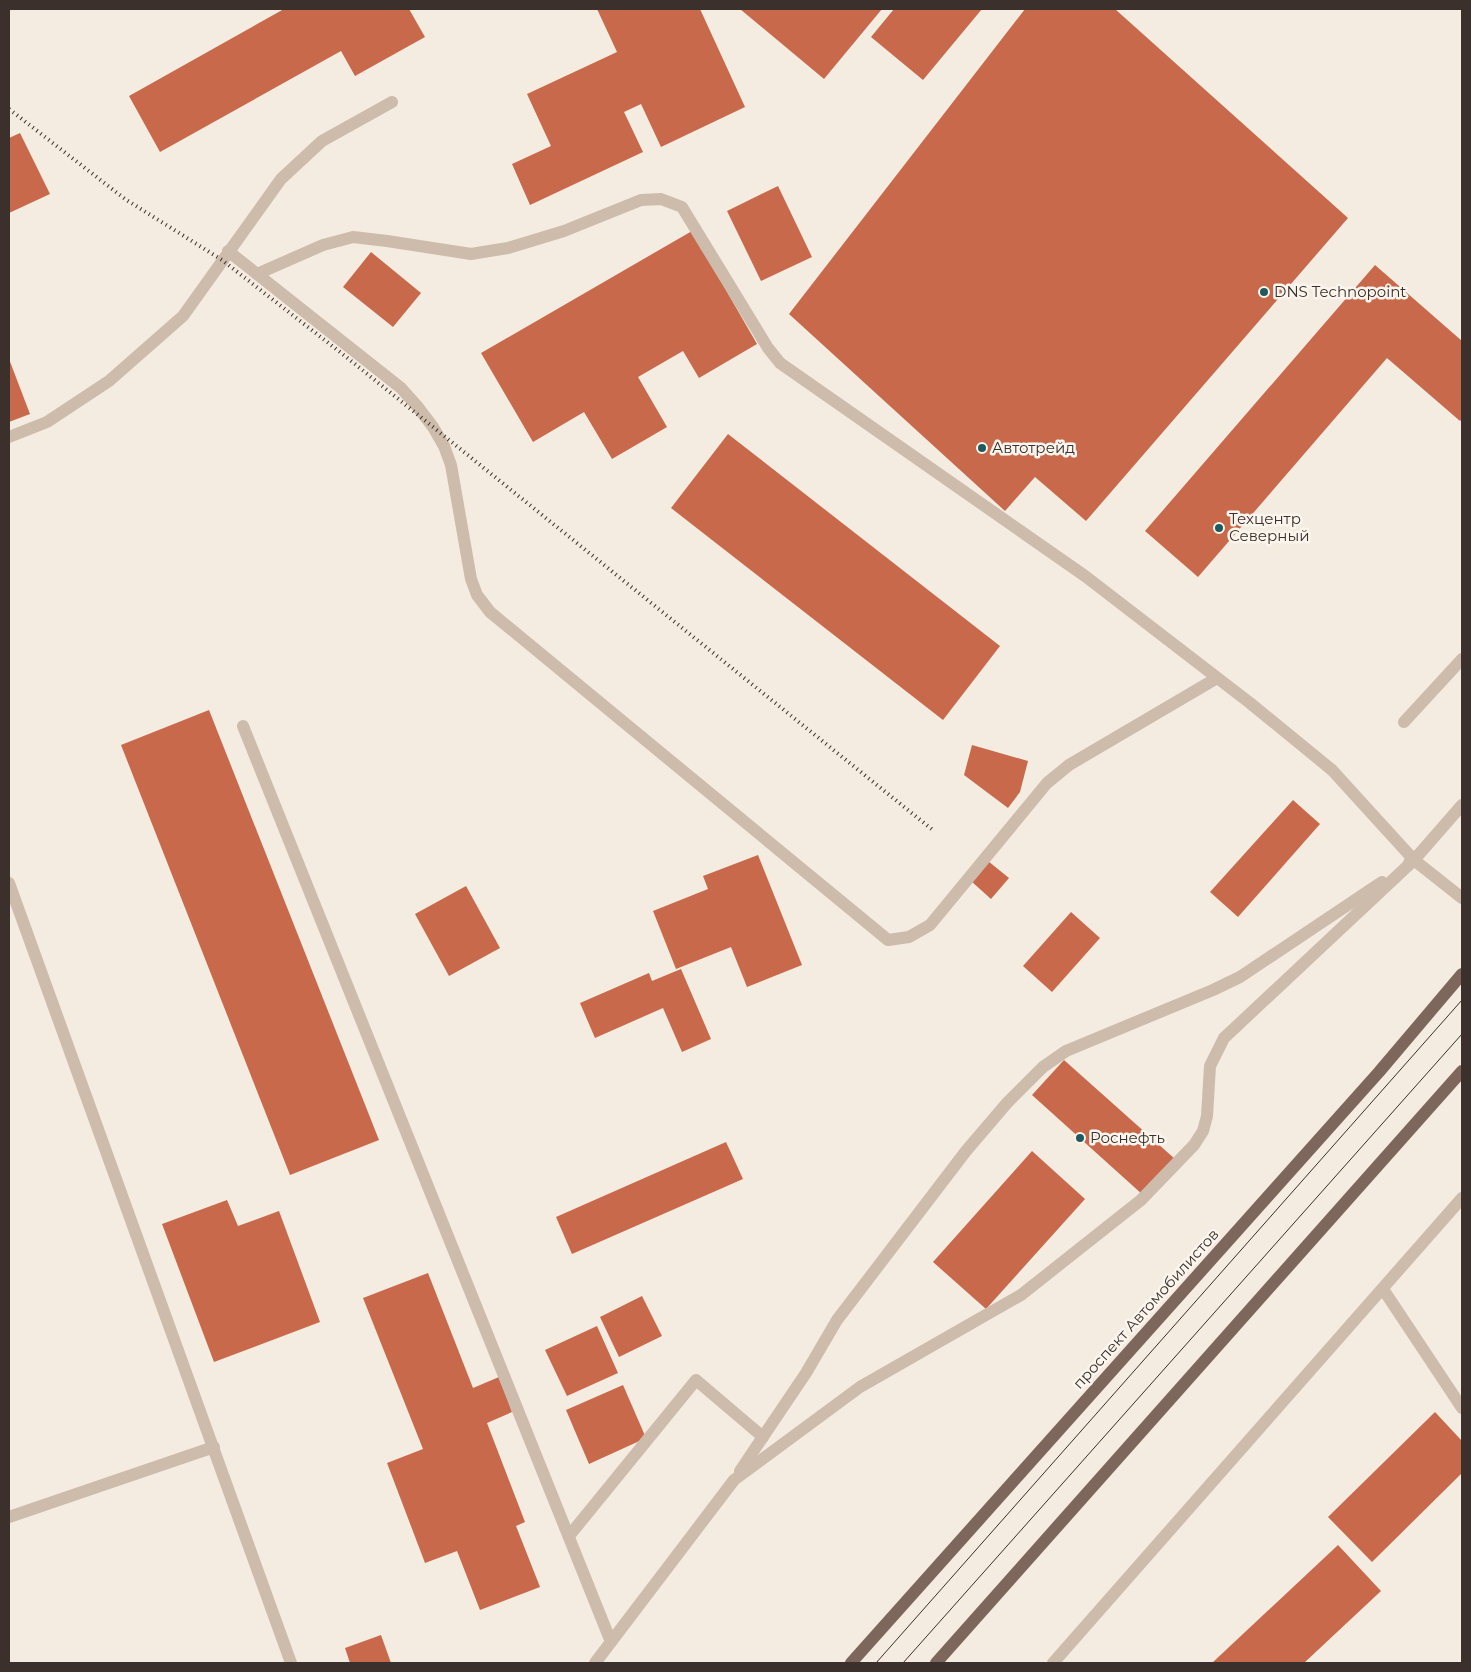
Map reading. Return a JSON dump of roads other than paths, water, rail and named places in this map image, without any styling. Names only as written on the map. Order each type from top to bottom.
[{"type":"main road","name":"проспект Автомобилистов","points":[[851,1663],[1373,1080],[1462,974]]},
{"type":"main road","points":[[936,1663],[1462,1071]]},
{"type":"street","points":[[9,437],[47,422],[108,381],[183,316],[281,178],[322,141],[392,102]]},
{"type":"street","points":[[257,274],[323,245],[352,237],[471,254],[508,248],[564,231],[641,200],[661,199],[682,207],[768,348],[780,363],[1085,576],[1217,678],[1332,770],[1414,860],[1462,898]]},
{"type":"street","points":[[228,251],[401,388],[434,427],[451,465],[471,579],[477,596],[490,612],[888,940],[910,937],[930,925],[1047,783],[1069,764],[1217,678]]},
{"type":"street","points":[[1404,722],[1462,659]]},
{"type":"street","points":[[243,726],[612,1642]]},
{"type":"street","points":[[734,1480],[860,1387],[1021,1295],[1141,1200],[1194,1145],[1203,1131],[1207,1116],[1210,1066],[1224,1038],[1414,860],[1462,804]]},
{"type":"street","points":[[595,1663],[734,1480],[806,1373],[837,1320],[966,1152],[1007,1103],[1043,1067],[1066,1051],[1240,977],[1414,860]]},
{"type":"street","points":[[9,883],[291,1663]]},
{"type":"street","points":[[1053,1663],[1462,1198]]},
{"type":"street","points":[[1383,1289],[1462,1408]]},
{"type":"street","points":[[569,1536],[696,1380],[763,1437]]},
{"type":"street","points":[[9,1517],[214,1447]]},
{"type":"tram line","points":[[876,1663],[1462,1000]]},
{"type":"tram line","points":[[903,1663],[1462,1034]]},
{"type":"railway","points":[[9,109],[125,199],[222,260],[340,352],[934,831]]},
{"type":"place","name":"DNS Technopoint","points":[[1264,292]]},
{"type":"place","name":"Автотрейд","points":[[982,448]]},
{"type":"place","name":"Техцентр Северный","points":[[1219,528]]},
{"type":"place","name":"Роснефть","points":[[1080,1138]]}]
